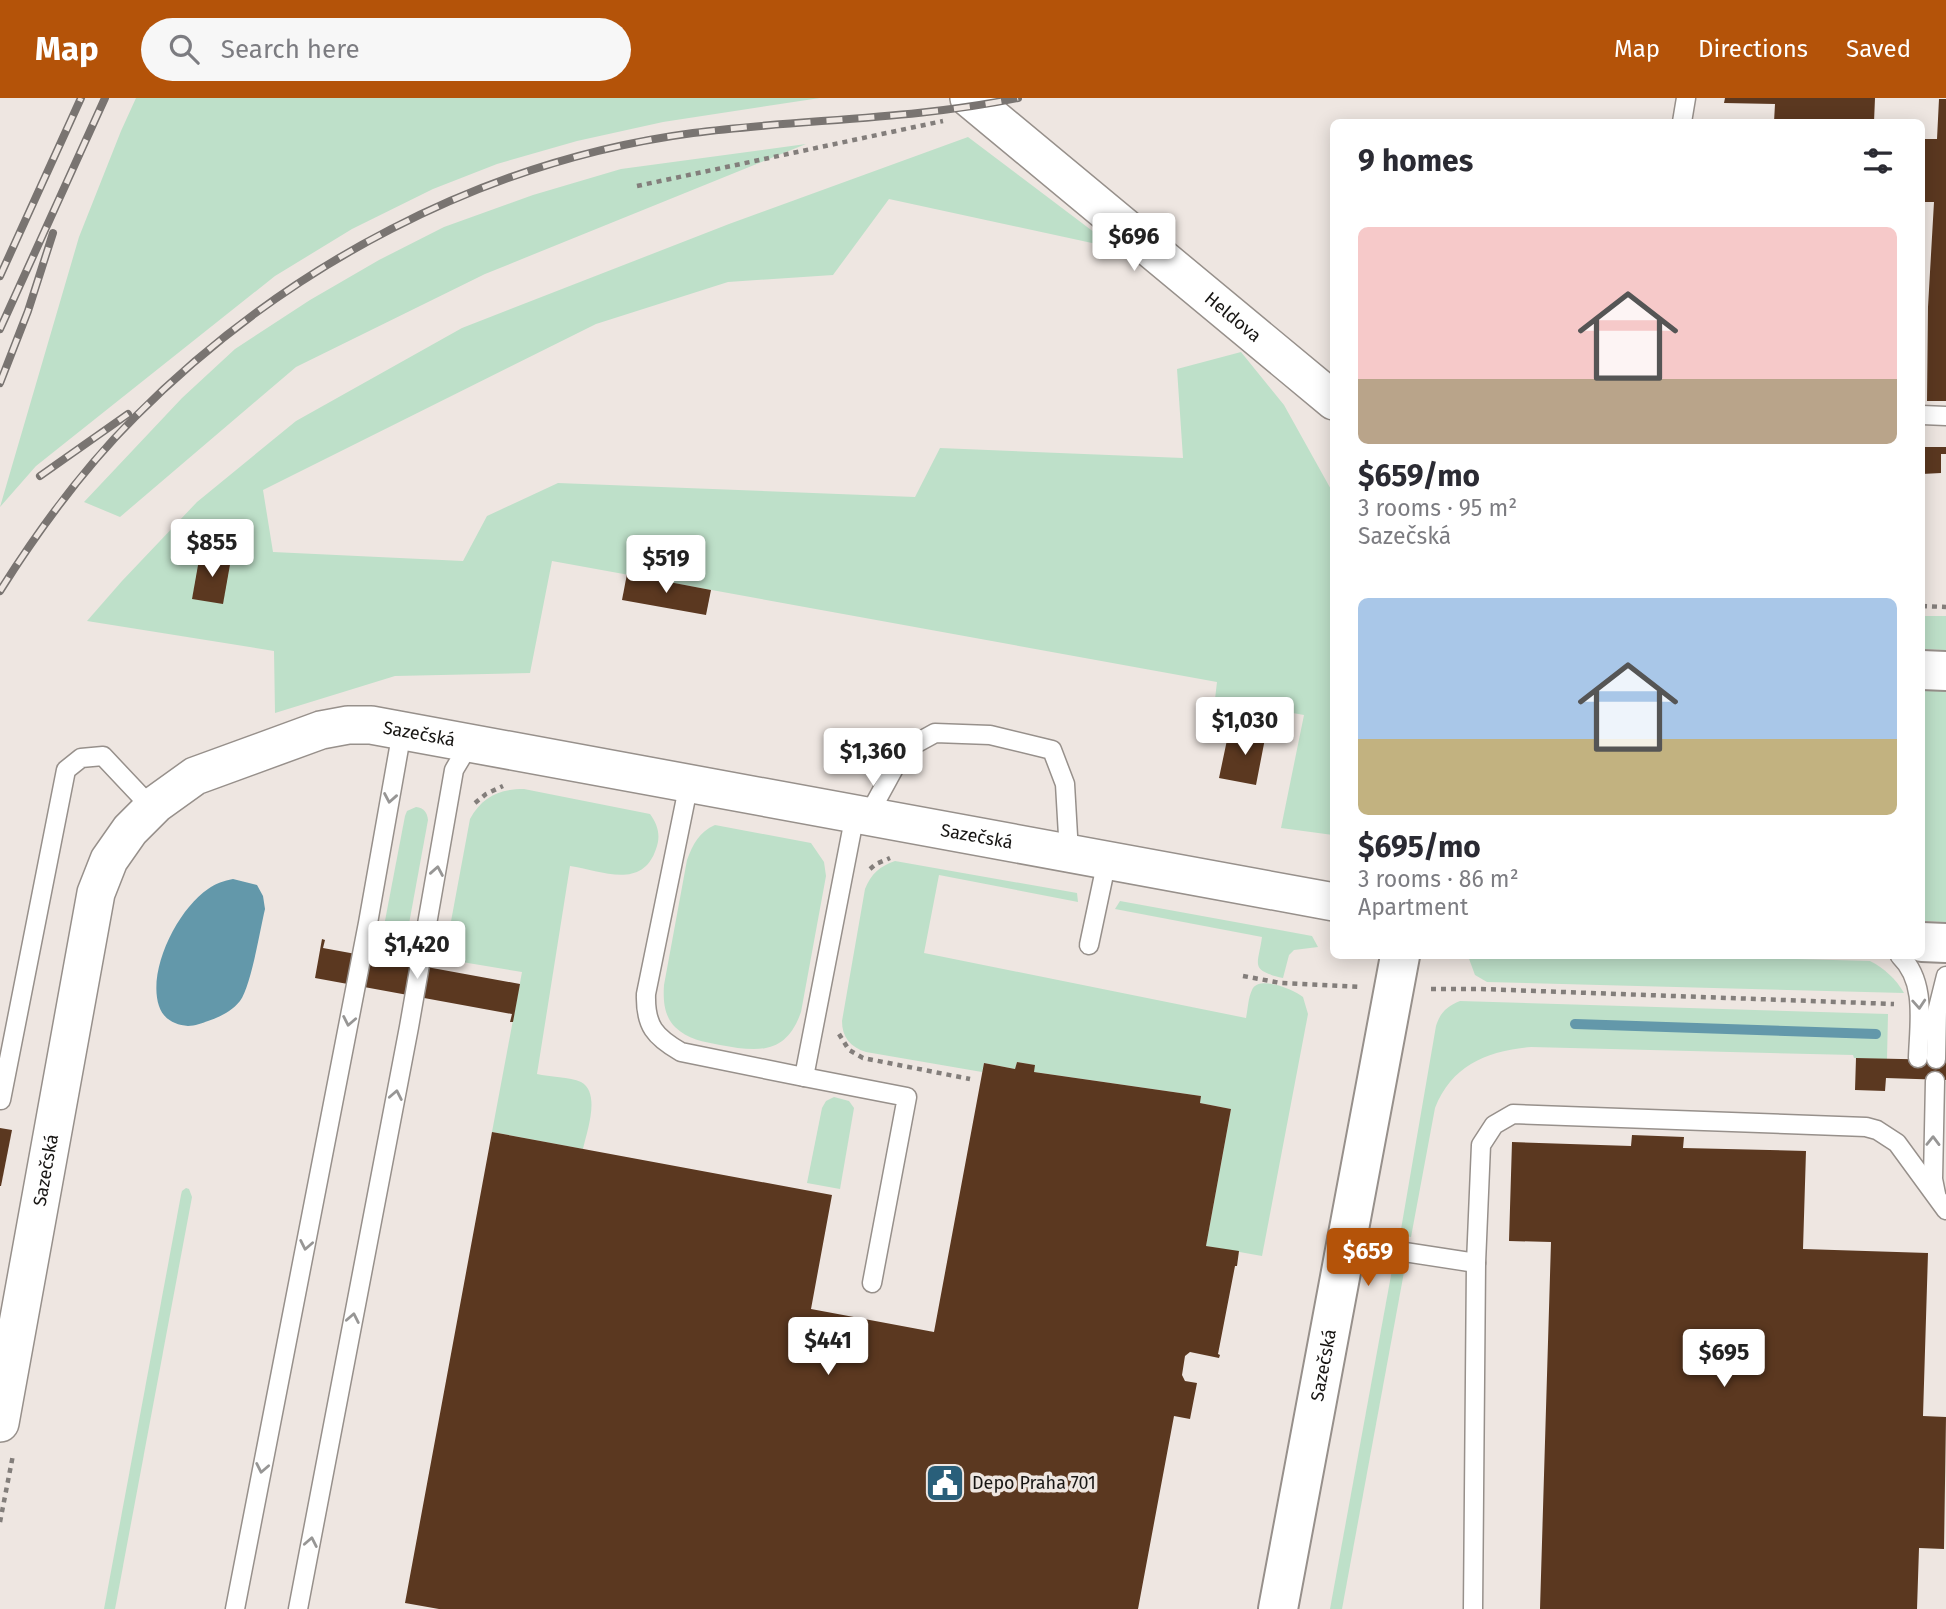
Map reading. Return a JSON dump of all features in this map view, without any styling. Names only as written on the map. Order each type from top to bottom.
[{"type":"street","name":"Heldova","points":[[977,105],[1330,398]]},
{"type":"street","points":[[1925,670],[1946,671]]},
{"type":"street","name":"Sazečská","points":[[8,1432],[96,893],[109,860],[130,830],[152,808],[195,776],[321,730],[348,725],[371,725],[1330,901]]},
{"type":"street","points":[[1925,942],[1946,943]]},
{"type":"street","name":"Sazečská","points":[[1278,1609],[1398,959]]},
{"type":"lane","points":[[1682,119],[1686,98]]},
{"type":"lane","points":[[1925,415],[1946,416]]},
{"type":"lane","points":[[235,1609],[368,923],[402,730]]},
{"type":"lane","points":[[804,1077],[862,815],[904,750],[935,733],[990,735],[1052,750],[1065,784],[1069,853]]},
{"type":"lane","points":[[298,1609],[409,1027],[454,770],[470,743]]},
{"type":"lane","points":[[1,1100],[66,770],[81,758],[103,755],[152,808]]},
{"type":"lane","points":[[688,783],[646,994],[645,1012],[653,1030],[664,1042],[681,1052],[907,1097],[872,1283]]},
{"type":"lane","points":[[1089,945],[1107,860]]},
{"type":"lane","points":[[1902,959],[1912,971],[1917,984],[1927,1058],[1946,976]]},
{"type":"lane","points":[[1935,1081],[1933,1179],[1942,1205]]},
{"type":"lane","points":[[1472,1609],[1476,1263],[1481,1144],[1494,1125],[1513,1114],[1866,1127],[1877,1130],[1897,1143],[1942,1205]]},
{"type":"lane","points":[[1346,1243],[1476,1263]]},
{"type":"path","points":[[637,186],[977,105]]},
{"type":"path","points":[[1925,606],[1946,607]]},
{"type":"path","points":[[469,811],[486,794],[508,785]]},
{"type":"path","points":[[865,875],[876,864],[894,856]]},
{"type":"path","points":[[1243,976],[1281,983],[1364,987]]},
{"type":"path","points":[[1435,989],[1895,1004]]},
{"type":"path","points":[[837,1027],[844,1044],[855,1055],[970,1079]]},
{"type":"path","points":[[0,1522],[8,1432]]},
{"type":"green space","points":[[136,98],[820,98],[663,122],[577,141],[497,164],[433,189],[352,229],[275,276],[36,466],[0,507],[79,237]]},
{"type":"green space","points":[[968,137],[1115,248],[889,199],[833,275],[728,282],[596,324],[263,490],[273,552],[463,561],[487,516],[558,483],[915,497],[940,448],[1183,458],[1177,369],[1241,352],[1284,405],[1330,488],[1330,835],[1281,828],[1304,715],[1215,699],[1217,682],[552,561],[530,673],[395,676],[275,713],[274,651],[87,621],[197,502],[296,421],[462,328],[729,224]]},
{"type":"green space","points":[[806,144],[485,274],[296,367],[120,517],[84,502],[182,398],[235,349],[310,300],[379,260],[444,227],[533,195],[621,169]]},
{"type":"green space","points":[[1925,616],[1946,616],[1946,650],[1925,649]]},
{"type":"green space","points":[[1925,689],[1946,690],[1946,922],[1925,921]]},
{"type":"green space","points":[[524,789],[650,814],[658,831],[656,849],[650,862],[631,874],[619,875],[570,866],[537,1074],[576,1080],[587,1087],[591,1113],[583,1149],[492,1132],[522,972],[444,959],[470,819],[480,805],[492,796]]},
{"type":"green space","points":[[416,807],[425,811],[428,820],[404,951],[380,947],[405,816],[407,811]]},
{"type":"green space","points":[[715,825],[811,843],[824,862],[826,876],[801,1012],[787,1036],[769,1047],[747,1049],[696,1039],[675,1027],[665,1007],[664,985],[687,860],[697,839]]},
{"type":"green space","points":[[895,861],[1077,893],[1078,902],[939,875],[924,953],[1246,1018],[1252,990],[1261,984],[1276,985],[1303,997],[1308,1014],[1262,1256],[1206,1246],[1231,1109],[1200,1103],[1201,1096],[1034,1072],[1034,1065],[1017,1062],[1015,1069],[984,1063],[982,1072],[866,1052],[848,1041],[842,1021],[865,889],[877,871]]},
{"type":"green space","points":[[1120,901],[1312,936],[1318,947],[1294,950],[1289,955],[1283,978],[1260,969],[1258,961],[1262,937],[1115,909]]},
{"type":"green space","points":[[1469,959],[1870,961],[1889,974],[1904,993],[1487,982],[1475,975]]},
{"type":"green space","points":[[1460,1001],[1888,1014],[1887,1059],[1854,1058],[1853,1055],[1531,1047],[1486,1057],[1461,1071],[1442,1093],[1435,1108],[1411,1237],[1400,1235],[1436,1026],[1445,1010]]},
{"type":"green space","points":[[834,1097],[849,1101],[854,1108],[840,1189],[807,1183],[822,1108],[826,1101]]},
{"type":"green space","points":[[186,1188],[192,1197],[115,1609],[104,1609],[181,1195]]},
{"type":"green space","points":[[1392,1270],[1404,1272],[1342,1609],[1330,1609]]},
{"type":"water","points":[[233,879],[257,885],[263,896],[265,909],[244,994],[233,1008],[217,1018],[191,1026],[174,1023],[161,1011],[156,991],[161,958],[176,925],[197,898],[214,885]]},
{"type":"building","points":[[1725,98],[1875,98],[1874,119],[1774,119],[1775,104],[1724,103]]},
{"type":"building","points":[[1939,99],[1946,99],[1946,401],[1927,401],[1928,307],[1934,202],[1925,202],[1925,139],[1937,139]]},
{"type":"building","points":[[1925,447],[1946,447],[1946,454],[1941,454],[1941,473],[1925,474]]},
{"type":"building","points":[[200,554],[231,559],[223,604],[192,599]]},
{"type":"building","points":[[627,574],[711,590],[706,615],[622,600]]},
{"type":"building","points":[[1253,720],[1268,723],[1256,785],[1219,778],[1227,740],[1248,744]]},
{"type":"building","points":[[322,939],[325,940],[323,948],[520,984],[513,1022],[510,1022],[512,1014],[315,978]]},
{"type":"building","points":[[1856,1058],[1946,1060],[1946,1080],[1886,1078],[1885,1091],[1855,1090]]},
{"type":"building","points":[[1017,1062],[1035,1065],[1034,1072],[1201,1096],[1200,1103],[1231,1109],[1206,1246],[1239,1251],[1237,1266],[1219,1358],[1190,1352],[1185,1356],[1182,1375],[1185,1381],[1197,1383],[1190,1419],[1174,1416],[1138,1609],[439,1609],[405,1603],[492,1132],[832,1195],[811,1309],[934,1332],[984,1063],[1015,1069]]},
{"type":"building","points":[[0,1128],[12,1130],[1,1186],[0,1186]]},
{"type":"building","points":[[1632,1135],[1684,1137],[1683,1148],[1806,1151],[1803,1249],[1928,1253],[1923,1416],[1946,1417],[1944,1549],[1919,1548],[1917,1609],[1540,1609],[1551,1242],[1509,1241],[1512,1142],[1631,1146]]},
{"type":"waterway","points":[[1575,1024],[1876,1034]]},
{"type":"railway","points":[[0,276],[81,98]]},
{"type":"railway","points":[[0,329],[105,98]]},
{"type":"railway","points":[[0,591],[46,522],[97,457],[193,363],[255,313],[321,269],[391,229],[463,196],[538,168],[615,147],[734,128],[937,111],[1018,98]]},
{"type":"railway","points":[[0,383],[28,311],[53,233]]},
{"type":"railway","points":[[40,476],[128,414]]},
{"type":"place","name":"Depo Praha 701","points":[[945,1483]]}]
